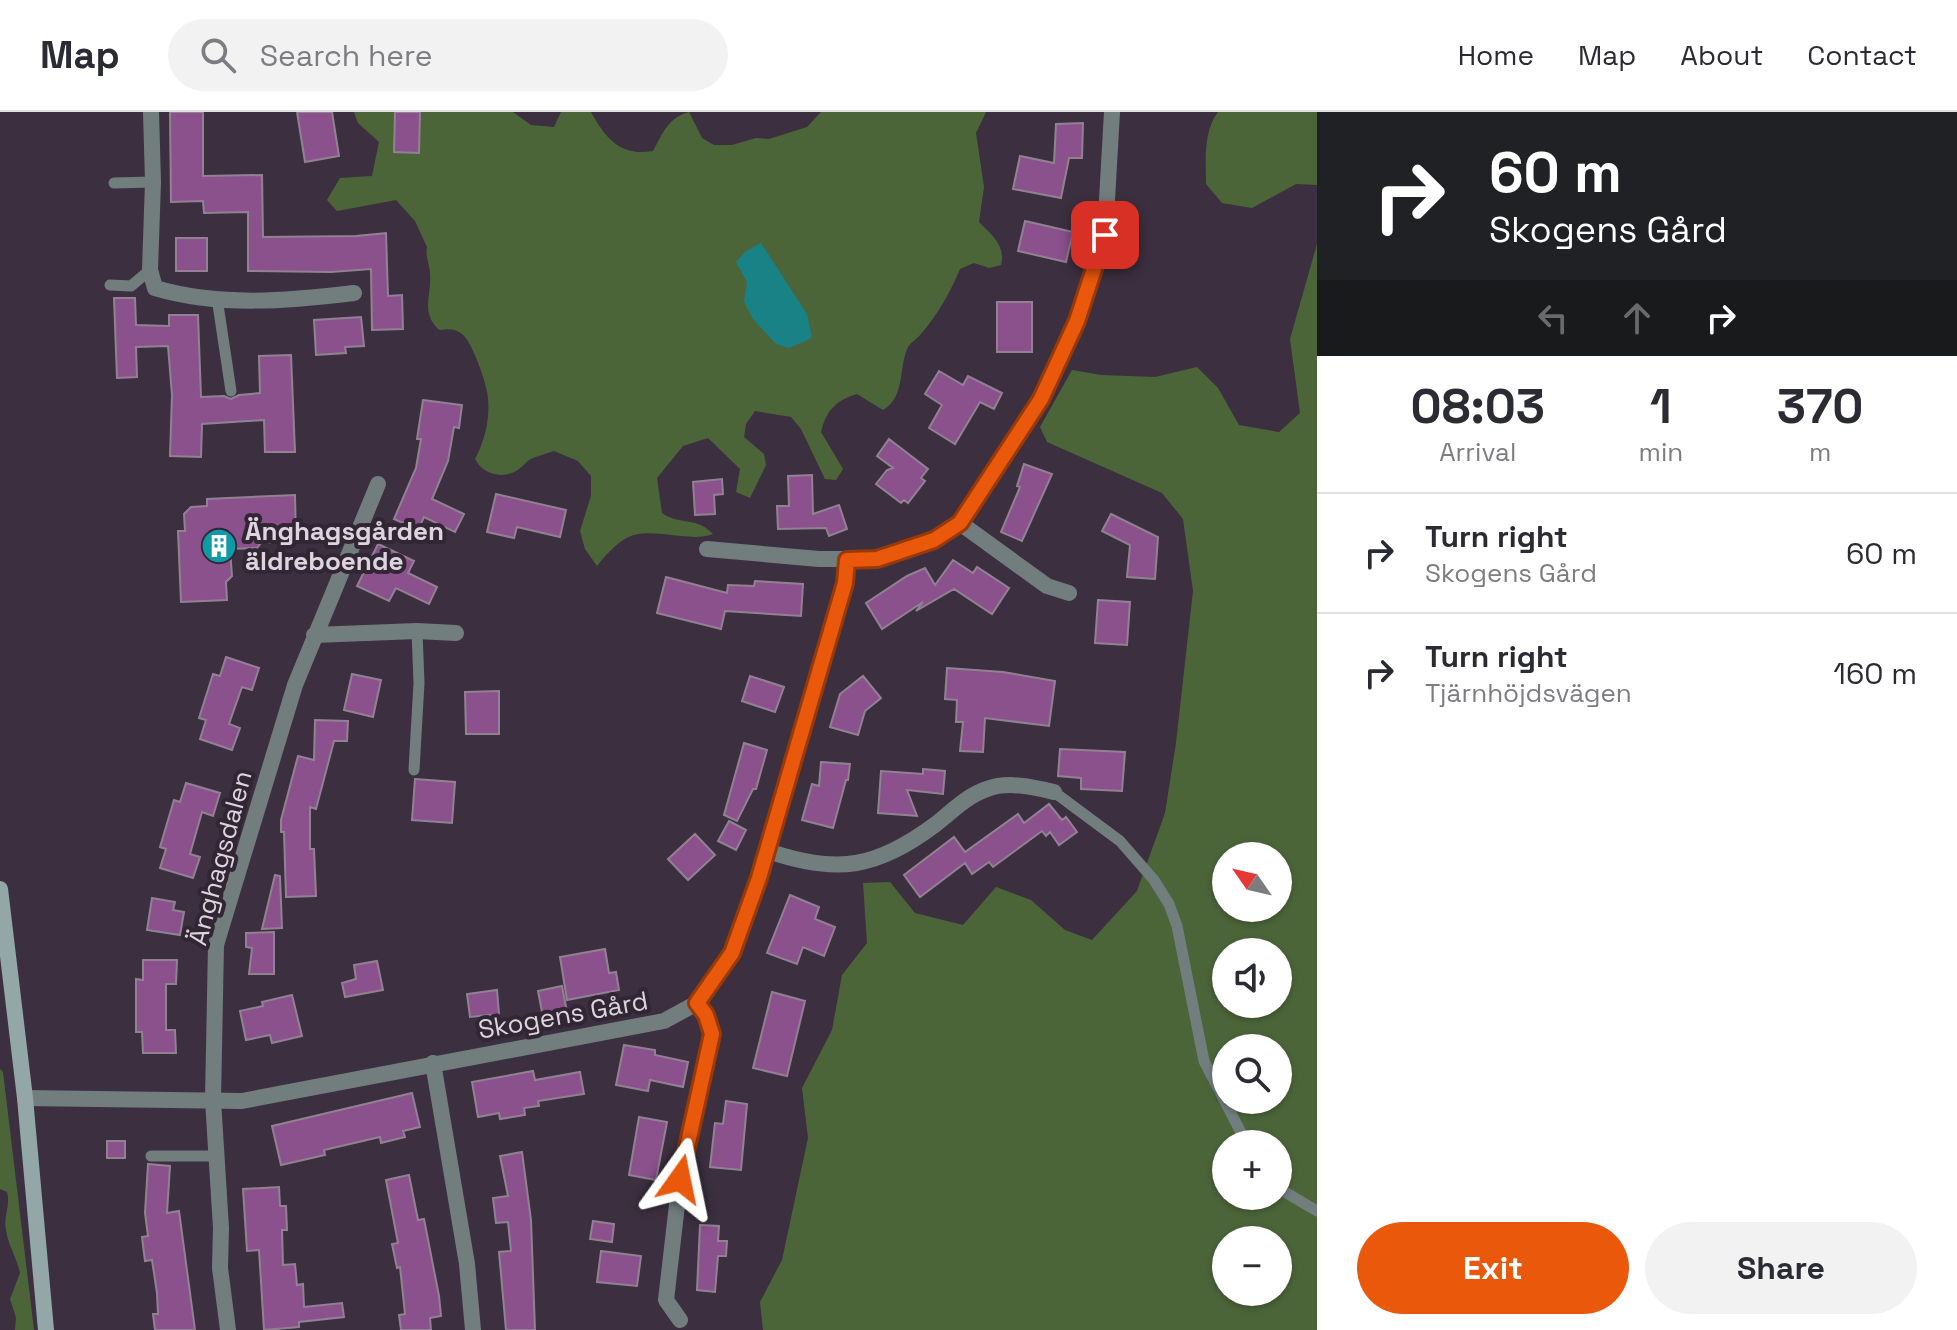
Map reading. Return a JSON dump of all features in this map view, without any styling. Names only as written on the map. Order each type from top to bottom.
[{"type":"street","points":[[151,112],[153,182],[150,270],[155,288],[217,298],[286,301],[354,293]]},
{"type":"street","points":[[707,549],[847,560],[877,559],[934,540],[960,523],[1041,399],[1077,321],[1105,235],[1112,112]]},
{"type":"street","name":"Änghagsdalen","points":[[213,1100],[216,945],[286,714],[314,635],[378,484]]},
{"type":"street","points":[[960,523],[1047,586],[1069,593]]},
{"type":"street","name":"Skogens Gård","points":[[25,1098],[242,1101],[664,1021],[697,1003],[732,953],[768,851],[845,583],[847,560]]},
{"type":"street","points":[[314,635],[417,631],[456,633]]},
{"type":"street","points":[[768,851],[788,858],[844,866],[879,859],[913,841],[988,788],[1024,785],[1054,792]]},
{"type":"street","points":[[0,889],[25,1098],[46,1330]]},
{"type":"street","points":[[680,1320],[666,1300],[680,1179],[712,1034],[706,1015],[697,1003]]},
{"type":"street","points":[[433,1063],[467,1264],[473,1330]]},
{"type":"street","points":[[213,1100],[221,1228],[220,1268],[228,1330]]},
{"type":"lane","points":[[114,183],[153,182]]},
{"type":"lane","points":[[110,285],[131,286],[150,270]]},
{"type":"lane","points":[[217,298],[231,391]]},
{"type":"lane","points":[[414,770],[419,683],[417,631]]},
{"type":"lane","points":[[1054,792],[1120,841],[1154,880],[1169,904],[1177,926],[1204,1061],[1240,1130]]},
{"type":"lane","points":[[151,1156],[216,1156]]},
{"type":"lane","points":[[1292,1196],[1317,1211]]},
{"type":"shaded area","points":[[354,112],[513,112],[531,125],[554,127],[561,112],[591,112],[615,144],[642,152],[653,151],[671,122],[689,112],[702,138],[714,145],[732,145],[756,138],[769,139],[807,127],[821,112],[986,112],[976,133],[984,187],[979,222],[1000,246],[1001,265],[989,268],[974,263],[960,269],[938,311],[908,347],[895,397],[883,410],[857,394],[838,403],[829,412],[821,432],[843,469],[836,480],[825,479],[801,429],[791,417],[755,411],[746,424],[744,437],[764,454],[766,465],[750,498],[736,492],[740,469],[708,438],[683,446],[657,478],[662,513],[701,525],[713,534],[697,537],[653,533],[633,535],[616,545],[597,566],[585,549],[580,531],[591,496],[591,476],[578,461],[554,451],[501,475],[483,469],[475,459],[487,422],[485,383],[466,338],[454,330],[439,330],[430,317],[427,247],[415,221],[396,200],[337,211],[327,200],[340,178],[372,176],[379,142],[358,123]]},
{"type":"shaded area","points":[[1218,112],[1317,112],[1317,185],[1296,184],[1252,208],[1222,203],[1206,184],[1208,137]]},
{"type":"shaded area","points":[[761,243],[807,314],[812,338],[789,348],[776,344],[753,319],[744,302],[747,282],[736,262],[746,251]]},
{"type":"shaded area","points":[[1317,244],[1317,1330],[763,1330],[760,1302],[782,1260],[808,1138],[802,1088],[832,1030],[842,975],[867,943],[863,883],[890,882],[915,913],[963,925],[996,887],[1031,900],[1065,930],[1092,940],[1137,891],[1165,813],[1193,591],[1183,519],[1162,493],[1047,442],[1040,427],[1072,370],[1101,375],[1155,377],[1197,367],[1218,388],[1239,425],[1279,432],[1300,413],[1290,339]]},
{"type":"shaded area","points":[[0,1069],[3,1072],[34,1330],[15,1330],[16,1318],[10,1299],[20,1273],[6,1230],[7,1192],[0,1189]]},
{"type":"building","points":[[170,112],[203,112],[203,176],[262,175],[263,237],[386,233],[388,296],[402,295],[403,329],[372,330],[371,269],[248,271],[248,212],[204,213],[203,201],[171,202]]},
{"type":"building","points":[[297,112],[332,112],[339,156],[305,162]]},
{"type":"building","points":[[395,112],[420,112],[419,153],[394,152]]},
{"type":"building","points":[[1083,123],[1082,158],[1069,158],[1061,198],[1013,189],[1020,156],[1054,163],[1056,124]]},
{"type":"building","points":[[1025,221],[1073,232],[1066,262],[1018,251]]},
{"type":"building","points":[[176,238],[207,238],[207,271],[176,271]]},
{"type":"building","points":[[114,298],[135,298],[136,325],[169,326],[169,315],[198,315],[201,397],[224,396],[231,399],[260,393],[259,356],[291,355],[295,452],[265,452],[264,420],[202,424],[201,457],[170,456],[172,395],[168,346],[136,347],[137,377],[117,378]]},
{"type":"building","points":[[997,302],[1032,302],[1032,352],[997,352]]},
{"type":"building","points":[[361,317],[364,346],[345,347],[346,353],[316,355],[314,320]]},
{"type":"building","points":[[939,371],[963,385],[968,376],[1002,393],[994,409],[980,402],[955,444],[929,428],[942,405],[925,394]]},
{"type":"building","points":[[423,400],[462,405],[459,428],[454,427],[448,461],[432,499],[464,514],[455,532],[424,517],[418,530],[394,519],[416,468]]},
{"type":"building","points":[[889,439],[928,469],[921,478],[925,481],[908,503],[904,500],[901,503],[876,484],[887,470],[893,468],[877,456]]},
{"type":"building","points":[[1024,464],[1052,474],[1022,541],[1001,532],[1020,487],[1017,486]]},
{"type":"building","points":[[812,475],[813,514],[839,505],[847,529],[829,536],[826,528],[778,529],[777,506],[789,506],[788,476]]},
{"type":"building","points":[[722,479],[723,494],[714,495],[715,514],[695,515],[693,482]]},
{"type":"building","points":[[496,494],[566,510],[560,537],[517,527],[514,538],[487,532]]},
{"type":"building","name":"Änghagsgården äldreboende","points":[[295,495],[296,541],[230,549],[232,576],[226,582],[227,600],[181,602],[178,531],[185,531],[184,514],[191,507],[207,506],[207,499]]},
{"type":"building","points":[[1111,514],[1158,537],[1155,579],[1127,577],[1130,545],[1102,531]]},
{"type":"building","points":[[378,544],[414,561],[408,573],[437,587],[429,604],[396,588],[389,601],[357,586]]},
{"type":"building","points":[[953,560],[973,573],[977,567],[1009,588],[992,614],[954,589],[916,611],[923,602],[882,629],[866,603],[925,568],[935,585]]},
{"type":"building","points":[[666,577],[727,593],[728,585],[754,586],[755,581],[803,584],[801,616],[725,611],[721,629],[657,613]]},
{"type":"building","points":[[1098,600],[1130,602],[1127,645],[1095,643]]},
{"type":"building","points":[[226,657],[259,668],[252,690],[242,687],[229,724],[240,728],[232,750],[200,739],[206,720],[199,718],[213,674],[220,676]]},
{"type":"building","points":[[947,668],[1003,672],[1055,681],[1049,726],[985,718],[983,752],[960,751],[963,722],[956,722],[957,700],[945,699]]},
{"type":"building","points":[[352,674],[381,680],[373,717],[344,710]]},
{"type":"building","points":[[750,676],[784,687],[775,712],[742,701]]},
{"type":"building","points":[[863,676],[881,698],[865,711],[858,735],[830,727],[840,694]]},
{"type":"building","points":[[499,691],[499,734],[466,734],[465,692]]},
{"type":"building","points":[[315,720],[348,721],[347,741],[334,741],[316,809],[310,807],[310,849],[314,849],[316,896],[286,897],[281,820],[298,756],[314,760]]},
{"type":"building","points":[[744,743],[767,750],[756,789],[753,789],[737,821],[724,815]]},
{"type":"building","points":[[1060,749],[1125,752],[1122,791],[1081,789],[1081,778],[1058,776]]},
{"type":"building","points":[[821,762],[850,764],[833,828],[802,820],[812,784],[819,786]]},
{"type":"building","points":[[923,769],[945,771],[943,794],[907,790],[917,816],[878,813],[881,771],[923,774]]},
{"type":"building","points":[[415,779],[455,782],[452,823],[412,820]]},
{"type":"building","points":[[186,783],[220,793],[213,816],[202,812],[190,854],[200,857],[193,878],[160,868],[166,849],[160,847],[174,800],[180,802]]},
{"type":"building","points":[[1049,804],[1062,820],[1066,817],[1077,832],[1059,845],[1050,832],[1046,836],[1042,831],[993,867],[989,862],[972,874],[965,863],[920,897],[904,875],[954,837],[965,852],[1018,814],[1024,823]]},
{"type":"building","points":[[729,821],[746,830],[736,850],[718,841]]},
{"type":"building","points":[[695,834],[715,855],[688,880],[668,859]]},
{"type":"building","points":[[275,875],[280,876],[282,928],[262,929]]},
{"type":"building","points":[[790,895],[819,907],[815,919],[835,927],[824,956],[803,947],[797,964],[767,953]]},
{"type":"building","points":[[152,898],[175,902],[173,910],[184,912],[180,935],[147,930]]},
{"type":"building","points":[[274,932],[274,974],[249,974],[252,948],[246,947],[246,933]]},
{"type":"building","points":[[605,949],[609,973],[616,972],[619,990],[567,1000],[560,957]]},
{"type":"building","points":[[143,960],[177,960],[176,984],[166,984],[166,1030],[175,1030],[176,1053],[143,1053],[142,1032],[136,1032],[136,979],[143,980]]},
{"type":"building","points":[[377,961],[383,990],[345,997],[342,983],[356,979],[354,965]]},
{"type":"building","points":[[562,986],[567,1012],[543,1017],[538,991]]},
{"type":"building","points":[[497,990],[499,1014],[470,1017],[467,994]]},
{"type":"building","points":[[772,992],[805,1001],[787,1076],[753,1068]]},
{"type":"building","points":[[292,995],[302,1036],[272,1043],[270,1035],[246,1040],[240,1011]]},
{"type":"building","points":[[624,1045],[655,1050],[655,1055],[688,1062],[683,1087],[650,1080],[648,1091],[616,1085]]},
{"type":"building","points":[[533,1071],[535,1080],[580,1072],[584,1094],[538,1101],[539,1106],[524,1108],[525,1115],[500,1119],[499,1113],[478,1117],[472,1082]]},
{"type":"building","points":[[412,1093],[420,1127],[403,1131],[405,1137],[381,1143],[380,1137],[324,1150],[325,1155],[281,1165],[272,1126]]},
{"type":"building","points":[[726,1101],[747,1104],[741,1170],[710,1167],[715,1123],[723,1124]]},
{"type":"building","points":[[639,1117],[667,1122],[656,1180],[629,1175]]},
{"type":"building","points":[[107,1141],[125,1141],[125,1158],[107,1158]]},
{"type":"building","points":[[522,1152],[531,1220],[535,1330],[506,1330],[499,1252],[511,1251],[508,1222],[496,1223],[493,1198],[508,1196],[500,1156]]},
{"type":"building","points":[[148,1164],[170,1166],[167,1213],[179,1211],[195,1330],[155,1330],[153,1314],[158,1314],[157,1293],[152,1260],[145,1261],[142,1237],[148,1236],[145,1213]]},
{"type":"building","points":[[409,1175],[418,1220],[424,1219],[439,1296],[441,1316],[430,1318],[431,1330],[401,1330],[399,1315],[405,1314],[400,1267],[397,1268],[392,1244],[398,1243],[386,1180]]},
{"type":"building","points":[[279,1187],[280,1206],[286,1206],[287,1230],[282,1230],[283,1265],[295,1264],[297,1285],[303,1284],[304,1307],[342,1303],[344,1317],[299,1322],[299,1327],[264,1330],[259,1250],[247,1251],[243,1189]]},
{"type":"building","points":[[593,1221],[614,1224],[612,1242],[590,1239]]},
{"type":"building","points":[[700,1225],[719,1226],[718,1241],[727,1241],[726,1256],[718,1256],[715,1292],[697,1290]]},
{"type":"building","points":[[601,1251],[641,1256],[637,1286],[597,1282]]},
{"type":"place","name":"Änghagsgården äldreboende","points":[[219,546]]},
{"type":"route","points":[[680,1179],[712,1034],[706,1015],[697,1003],[732,953],[768,851],[845,583],[847,560],[877,559],[934,540],[960,523],[1041,399],[1077,321],[1105,235]]}]
